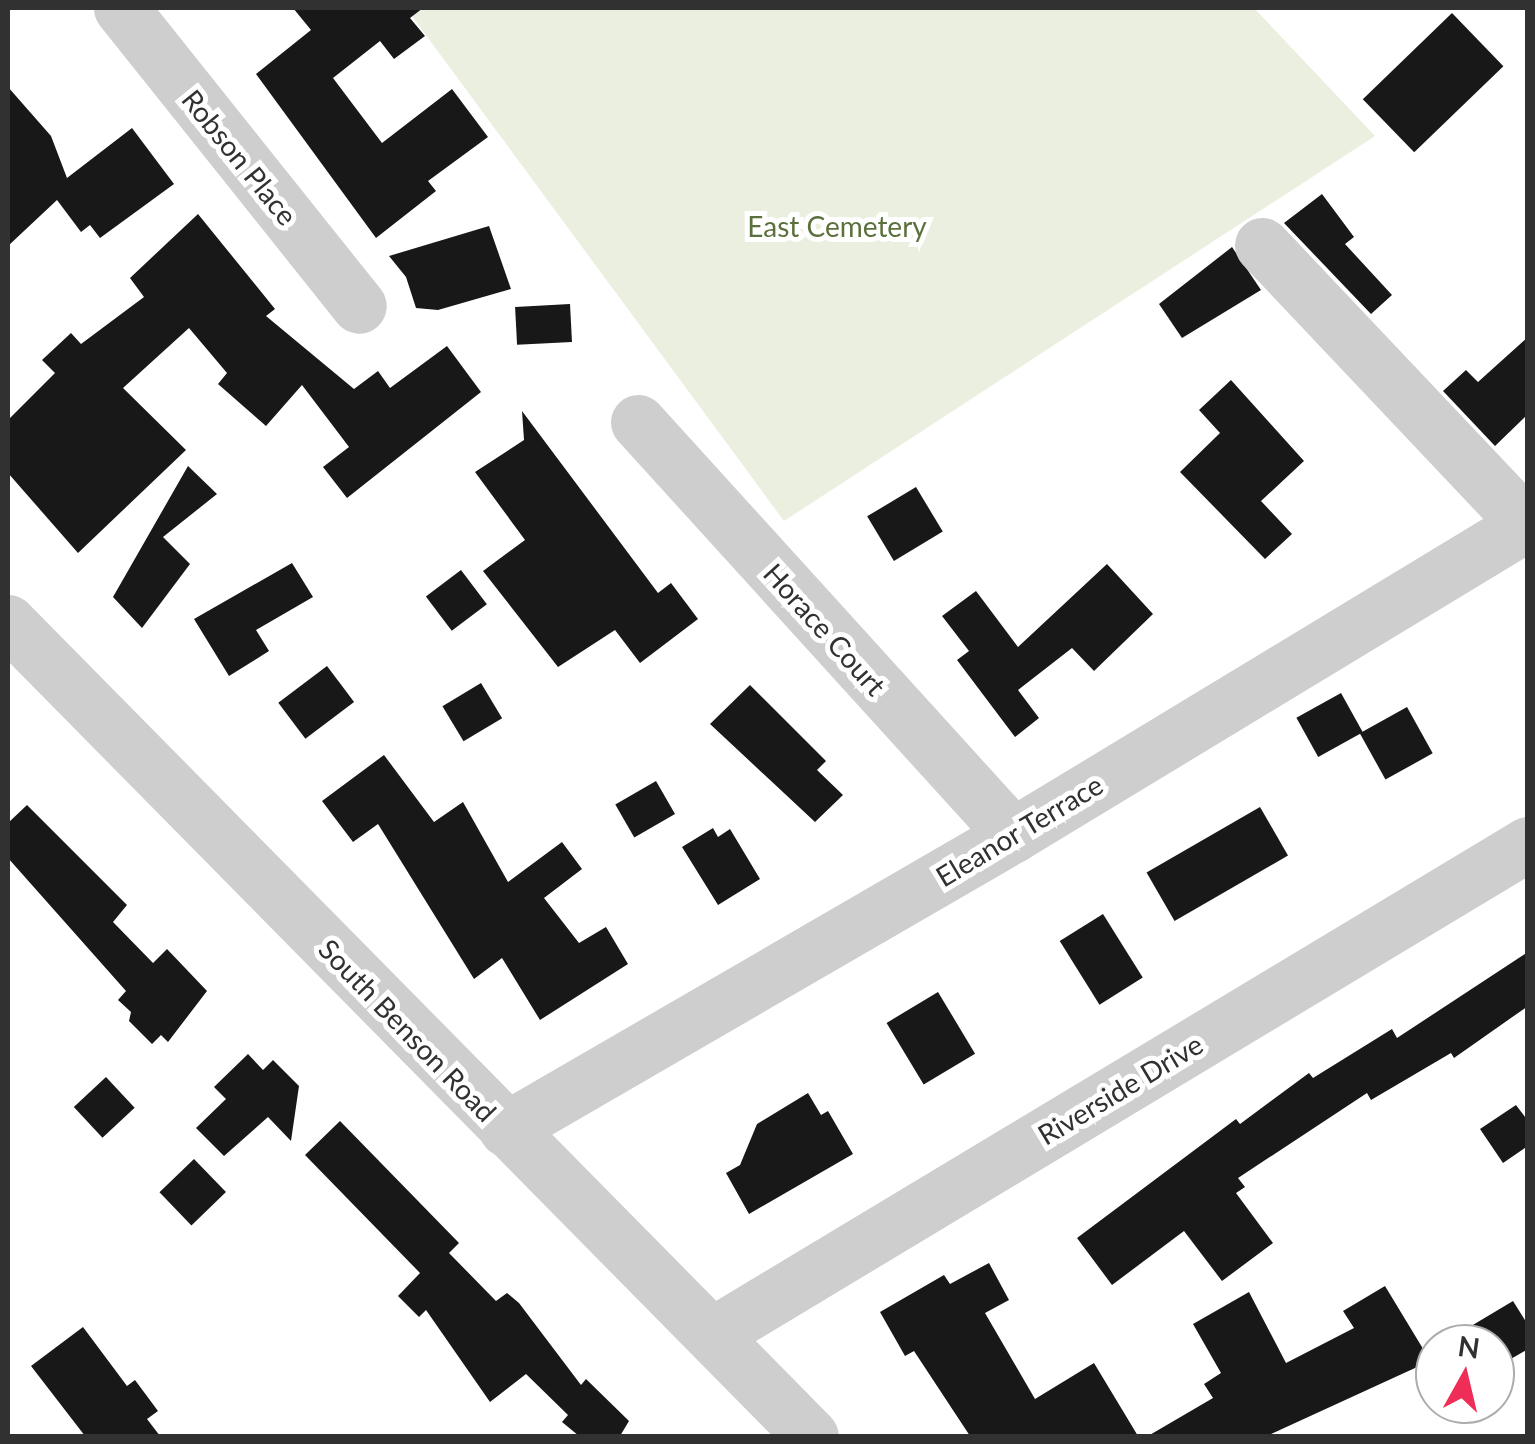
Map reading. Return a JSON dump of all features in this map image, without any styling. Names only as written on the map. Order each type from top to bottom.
[{"type":"street","name":"Robson Place","points":[[121,8],[359,306]]},
{"type":"street","points":[[1262,245],[1527,524]]},
{"type":"street","name":"Horace Court","points":[[638,422],[1012,836]]},
{"type":"street","name":"Eleanor Terrace","points":[[506,1129],[1012,836],[1527,524]]},
{"type":"street","name":"South Benson Road","points":[[8,622],[811,1436]]},
{"type":"street","name":"Riverside Drive","points":[[713,1334],[1528,844]]},
{"type":"green space","name":"East Cemetery","points":[[406,8],[1254,8],[1375,136],[784,521]]},
{"type":"building","points":[[293,8],[423,8],[410,18],[425,36],[394,59],[380,41],[333,78],[382,143],[452,89],[488,137],[428,181],[436,191],[376,238],[256,74],[311,30]]},
{"type":"building","points":[[1452,13],[1503,66],[1414,152],[1363,99]]},
{"type":"building","points":[[8,87],[51,136],[67,178],[132,128],[174,184],[100,238],[90,225],[81,232],[57,200],[8,246]]},
{"type":"building","points":[[1322,194],[1354,237],[1345,244],[1392,295],[1371,314],[1284,223]]},
{"type":"building","points":[[198,214],[275,309],[266,316],[354,389],[378,371],[390,388],[447,346],[481,392],[347,498],[323,467],[349,447],[302,385],[266,426],[218,384],[227,373],[189,328],[123,388],[186,450],[78,553],[8,473],[8,420],[55,373],[42,360],[71,333],[81,344],[144,297],[130,278]]},
{"type":"building","points":[[489,226],[511,289],[438,310],[416,308],[406,277],[389,256]]},
{"type":"building","points":[[1232,247],[1261,290],[1182,338],[1159,304]]},
{"type":"building","points":[[570,304],[572,342],[517,345],[515,307]]},
{"type":"building","points":[[1528,337],[1528,414],[1495,446],[1443,391],[1466,370],[1478,382]]},
{"type":"building","points":[[1231,380],[1304,461],[1261,501],[1292,534],[1265,559],[1180,472],[1220,433],[1199,410]]},
{"type":"building","points":[[522,411],[658,593],[671,583],[698,619],[640,663],[615,630],[558,667],[483,571],[525,540],[475,472],[524,440]]},
{"type":"building","points":[[188,466],[217,494],[163,537],[190,564],[142,628],[113,597]]},
{"type":"building","points":[[916,487],[943,532],[894,561],[867,516]]},
{"type":"building","points":[[292,563],[313,597],[256,630],[269,651],[229,676],[194,619]]},
{"type":"building","points":[[1107,564],[1153,614],[1094,671],[1072,648],[1018,690],[1039,718],[1015,737],[957,660],[969,651],[942,616],[976,591],[1018,647]]},
{"type":"building","points":[[461,570],[487,604],[452,631],[426,596]]},
{"type":"building","points":[[327,666],[354,702],[305,739],[278,703]]},
{"type":"building","points":[[481,683],[502,718],[464,741],[442,706]]},
{"type":"building","points":[[750,685],[826,761],[817,770],[843,795],[815,822],[710,724]]},
{"type":"building","points":[[1341,693],[1363,732],[1318,757],[1296,718]]},
{"type":"building","points":[[1407,707],[1433,753],[1385,780],[1360,733]]},
{"type":"building","points":[[384,755],[434,822],[463,802],[508,882],[562,842],[582,869],[544,898],[579,943],[606,927],[628,964],[540,1020],[502,958],[474,979],[378,824],[353,842],[322,801]]},
{"type":"building","points":[[656,781],[675,814],[634,837],[615,804]]},
{"type":"building","points":[[27,805],[127,905],[113,922],[153,963],[167,949],[207,991],[168,1042],[161,1035],[152,1044],[129,1021],[131,1012],[118,1000],[126,991],[8,858],[8,823]]},
{"type":"building","points":[[1260,807],[1288,855],[1175,921],[1147,873]]},
{"type":"building","points":[[713,828],[718,837],[730,829],[760,879],[718,905],[682,847]]},
{"type":"building","points":[[1103,914],[1143,978],[1099,1005],[1060,941]]},
{"type":"building","points":[[1528,952],[1528,1006],[1454,1058],[1451,1053],[1371,1100],[1367,1093],[1238,1178],[1245,1187],[1236,1193],[1273,1243],[1222,1281],[1184,1231],[1112,1285],[1077,1238],[1236,1119],[1240,1124],[1309,1073],[1313,1078],[1392,1029],[1397,1038]]},
{"type":"building","points":[[938,992],[975,1054],[924,1085],[887,1023]]},
{"type":"building","points":[[248,1054],[263,1070],[273,1060],[299,1086],[291,1141],[268,1117],[224,1156],[196,1128],[226,1099],[214,1087]]},
{"type":"building","points":[[106,1077],[135,1108],[102,1138],[74,1107]]},
{"type":"building","points":[[808,1093],[821,1115],[828,1111],[853,1154],[749,1214],[726,1173],[740,1165],[757,1124]]},
{"type":"building","points":[[1516,1105],[1528,1121],[1528,1146],[1503,1163],[1480,1129]]},
{"type":"building","points":[[340,1121],[459,1243],[449,1253],[496,1301],[507,1293],[519,1303],[581,1385],[586,1379],[629,1421],[620,1436],[579,1436],[562,1422],[568,1415],[526,1374],[490,1402],[426,1310],[419,1317],[398,1296],[420,1273],[305,1155]]},
{"type":"building","points":[[194,1159],[226,1192],[191,1225],[159,1192]]},
{"type":"building","points":[[989,1263],[1009,1300],[985,1313],[1035,1399],[1094,1363],[1138,1436],[970,1436],[914,1351],[905,1356],[880,1312],[944,1275],[950,1284]]},
{"type":"building","points":[[1385,1286],[1415,1336],[1415,1368],[1267,1436],[1148,1436],[1213,1398],[1204,1384],[1221,1373],[1193,1324],[1249,1292],[1286,1363],[1354,1328],[1343,1311]]},
{"type":"building","points":[[1513,1301],[1528,1325],[1528,1349],[1515,1356],[1515,1324],[1474,1324]]},
{"type":"building","points":[[83,1327],[127,1386],[135,1380],[158,1411],[147,1419],[160,1436],[85,1436],[31,1366]]}]
